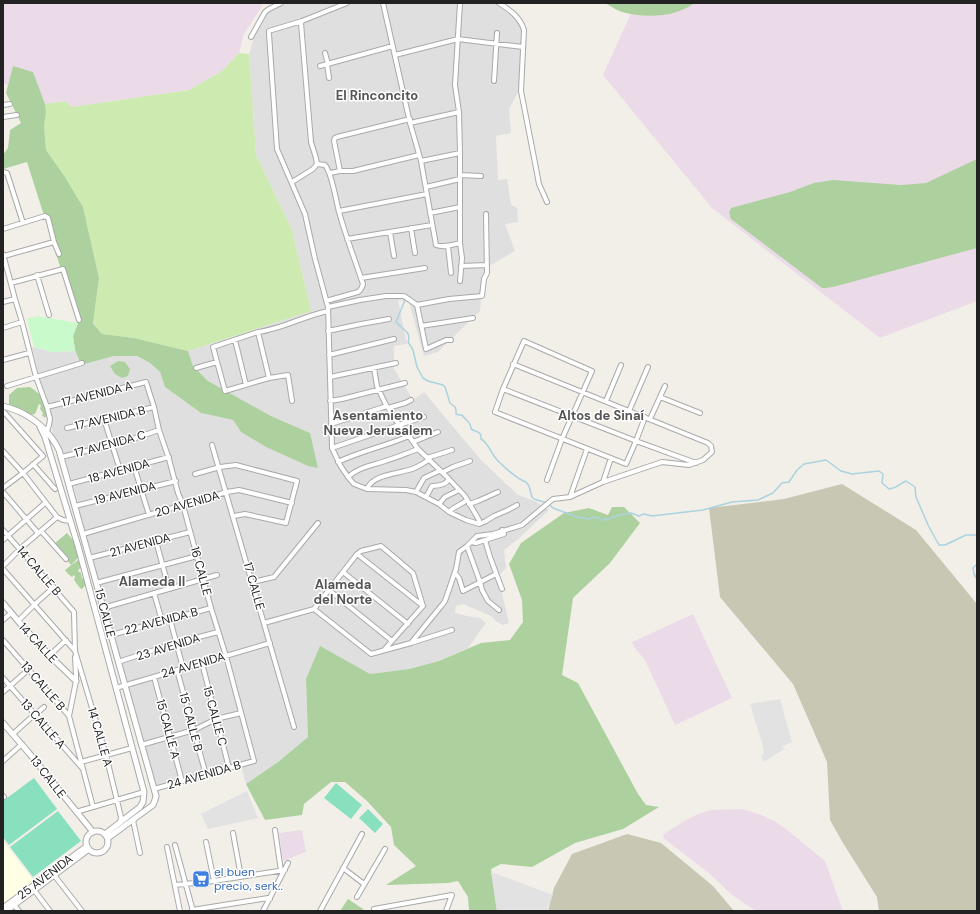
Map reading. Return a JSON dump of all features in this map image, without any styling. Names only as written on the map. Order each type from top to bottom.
[{"type":"street","points":[[251,37],[265,12],[281,3]]},
{"type":"street","points":[[347,3],[302,21],[272,30],[269,34],[277,148],[307,221],[328,309],[332,448],[338,462],[348,478],[354,484],[367,489],[406,490],[416,492],[439,504],[449,512],[466,520],[479,524],[517,505]]},
{"type":"street","points":[[383,3],[410,121],[421,161],[436,245],[448,246],[460,243]]},
{"type":"street","points":[[460,3],[455,85],[459,112],[460,281]]},
{"type":"street","points":[[499,3],[516,16],[522,23],[524,30],[521,91],[539,184],[547,202]]},
{"type":"street","points":[[292,182],[313,169],[317,164],[310,142],[302,21]]},
{"type":"street","points":[[494,81],[497,33]]},
{"type":"street","points":[[395,55],[458,39],[523,47]]},
{"type":"street","points":[[320,66],[393,46]]},
{"type":"street","points":[[325,54],[329,78]]},
{"type":"street","points":[[3,105],[10,104]]},
{"type":"street","points":[[340,171],[334,140],[337,137],[459,112]]},
{"type":"street","points":[[3,117],[17,115]]},
{"type":"street","points":[[421,161],[460,153]]},
{"type":"street","points":[[330,173],[353,171],[419,155]]},
{"type":"street","points":[[317,164],[325,165],[330,173],[347,239],[363,284],[361,290],[358,292],[326,301]]},
{"type":"street","points":[[3,172],[7,173],[23,223]]},
{"type":"street","points":[[426,186],[460,177],[481,176]]},
{"type":"street","points":[[339,211],[427,194]]},
{"type":"street","points":[[430,213],[460,206]]},
{"type":"street","points":[[417,305],[449,299],[482,296],[484,279],[487,273],[486,214]]},
{"type":"street","points":[[3,229],[45,216],[48,218],[54,242],[59,254]]},
{"type":"street","points":[[347,239],[432,225]]},
{"type":"street","points":[[411,228],[415,253]]},
{"type":"street","points":[[390,232],[394,256]]},
{"type":"street","points":[[3,255],[54,242]]},
{"type":"street","points":[[448,246],[451,273]]},
{"type":"street","name":"15 CALLE","points":[[3,255],[29,353],[47,407],[50,419],[46,434],[78,546],[144,795]]},
{"type":"street","points":[[461,266],[487,265]]},
{"type":"street","points":[[361,278],[425,268]]},
{"type":"street","points":[[11,283],[63,269],[79,320]]},
{"type":"street","points":[[3,274],[8,273]]},
{"type":"street","points":[[37,276],[49,315]]},
{"type":"street","points":[[292,401],[288,375],[269,378],[225,391],[213,347],[258,332],[292,323],[328,309],[360,300],[386,296],[404,296],[417,305],[426,349],[446,340],[451,340]]},
{"type":"street","points":[[3,302],[15,299]]},
{"type":"street","points":[[421,326],[473,318]]},
{"type":"street","points":[[328,331],[389,319]]},
{"type":"street","points":[[3,328],[22,322]]},
{"type":"street","points":[[258,332],[269,378]]},
{"type":"street","points":[[235,340],[246,385]]},
{"type":"street","points":[[329,355],[394,340]]},
{"type":"street","points":[[547,480],[562,439],[592,371],[524,341],[503,389],[495,412],[562,439],[587,449],[626,464],[645,417]]},
{"type":"street","points":[[3,360],[29,353]]},
{"type":"street","points":[[196,368],[217,362]]},
{"type":"street","points":[[7,386],[82,363]]},
{"type":"street","points":[[330,378],[396,363]]},
{"type":"street","points":[[411,643],[442,605],[455,573],[459,552],[477,536],[493,534],[522,525],[553,499],[570,497],[603,482],[662,462],[690,465],[703,460],[712,452],[711,446],[708,443],[514,364]]},
{"type":"street","points":[[606,402],[621,365]]},
{"type":"street","points":[[629,411],[648,367]]},
{"type":"street","points":[[374,368],[377,386],[387,407],[399,425],[418,449],[459,490],[479,520],[479,524]]},
{"type":"street","name":"17 AVENIDA A","points":[[47,407],[146,382]]},
{"type":"street","name":"16 CALLE","points":[[146,382],[159,430],[169,457],[178,493],[183,505],[254,761]]},
{"type":"street","points":[[330,401],[342,400],[405,383]]},
{"type":"street","points":[[650,420],[665,386]]},
{"type":"street","points":[[503,389],[696,463]]},
{"type":"street","points":[[660,397],[700,413]]},
{"type":"street","points":[[331,424],[411,400]]},
{"type":"street","points":[[3,406],[24,414],[37,423],[46,434]]},
{"type":"street","name":"17 AVENIDA B","points":[[66,428],[154,407]]},
{"type":"street","points":[[3,412],[43,456],[3,488]]},
{"type":"street","points":[[332,448],[424,417]]},
{"type":"street","points":[[104,419],[120,470]]},
{"type":"street","name":"17 AVENIDA C","points":[[61,457],[112,445],[159,430]]},
{"type":"street","points":[[413,442],[438,432]]},
{"type":"street","name":"15 CALLE","points":[[46,434],[54,439],[59,450],[156,796],[153,805],[133,820]]},
{"type":"street","points":[[338,462],[350,456],[364,453],[409,436]]},
{"type":"street","name":"17 CALLE","points":[[212,445],[220,467],[294,727]]},
{"type":"street","points":[[348,478],[362,468],[418,449]]},
{"type":"street","points":[[570,497],[587,449]]},
{"type":"street","points":[[367,489],[374,480],[413,468],[428,459],[452,450]]},
{"type":"street","points":[[3,451],[23,473],[57,517],[70,522]]},
{"type":"street","name":"18 AVENIDA","points":[[69,484],[169,457]]},
{"type":"street","points":[[603,482],[611,458]]},
{"type":"street","points":[[416,492],[424,478],[439,471],[470,461]]},
{"type":"street","points":[[33,464],[55,489]]},
{"type":"street","points":[[194,474],[220,467],[236,465],[297,481],[286,523],[244,514],[234,516]]},
{"type":"street","points":[[134,466],[149,515]]},
{"type":"street","points":[[426,497],[432,486],[444,484],[449,479]]},
{"type":"street","name":"19 AVENIDA","points":[[75,506],[176,481]]},
{"type":"street","name":"20 AVENIDA","points":[[83,534],[227,492],[239,490],[292,503]]},
{"type":"street","points":[[439,504],[445,497],[459,490]]},
{"type":"street","points":[[3,492],[26,519],[66,559]]},
{"type":"street","points":[[449,512],[453,508],[468,502],[478,501],[498,492]]},
{"type":"street","points":[[3,540],[45,502]]},
{"type":"street","points":[[4,570],[20,550],[57,517]]},
{"type":"street","points":[[253,582],[274,577],[318,523]]},
{"type":"street","name":"14 CALLE B","points":[[3,530],[54,587],[74,612]]},
{"type":"street","points":[[471,541],[476,543],[504,534],[502,530]]},
{"type":"street","name":"21 AVENIDA","points":[[90,558],[190,532]]},
{"type":"street","points":[[485,540],[502,589]]},
{"type":"street","points":[[156,541],[169,589]]},
{"type":"street","points":[[264,623],[314,609],[357,554],[361,551],[381,546],[413,573],[423,606]]},
{"type":"street","points":[[467,546],[482,590],[488,601],[499,610]]},
{"type":"street","points":[[357,554],[423,606]]},
{"type":"street","points":[[96,583],[197,556]]},
{"type":"street","name":"14 CALLE A","points":[[4,570],[75,651]]},
{"type":"street","points":[[343,572],[408,624]]},
{"type":"street","points":[[455,573],[459,578],[463,591],[496,574]]},
{"type":"street","points":[[103,608],[217,576]]},
{"type":"street","points":[[18,621],[54,587]]},
{"type":"street","points":[[328,590],[392,641]]},
{"type":"street","points":[[154,593],[162,621]]},
{"type":"street","name":"14 CALLE","points":[[3,603],[18,621],[76,681]]},
{"type":"street","points":[[384,650],[423,606]]},
{"type":"street","name":"22 AVENIDA B","points":[[111,635],[211,608]]},
{"type":"street","points":[[314,609],[371,654],[452,630]]},
{"type":"street","name":"14 CALLE A","points":[[74,612],[75,651],[106,755],[121,817],[120,823]]},
{"type":"street","points":[[3,620],[11,613]]},
{"type":"street","points":[[170,619],[183,668]]},
{"type":"street","name":"23 AVENIDA","points":[[118,662],[176,643],[218,632]]},
{"type":"street","name":"13 CALLE B","points":[[3,640],[69,716],[93,807]]},
{"type":"street","points":[[50,655],[66,640]]},
{"type":"street","name":"24 AVENIDA","points":[[116,688],[270,643]]},
{"type":"street","points":[[69,716],[76,681],[75,651]]},
{"type":"street","name":"15 CALLE C","points":[[202,663],[229,768]]},
{"type":"street","points":[[3,692],[28,670]]},
{"type":"street","name":"15 CALLE B","points":[[177,670],[206,775]]},
{"type":"street","name":"15 CALLE A","points":[[154,677],[182,781]]},
{"type":"street","name":"13 CALLE A","points":[[3,678],[83,769]]},
{"type":"street","points":[[13,734],[44,707]]},
{"type":"street","points":[[141,745],[194,730],[216,719],[241,713]]},
{"type":"street","name":"13 CALLE","points":[[4,725],[22,744],[93,832]]},
{"type":"street","points":[[3,761],[22,744]]},
{"type":"street","points":[[81,762],[132,748]]},
{"type":"street","name":"24 AVENIDA B","points":[[154,789],[254,761]]},
{"type":"street","points":[[76,812],[117,800],[144,795],[143,802],[140,807],[107,836]]},
{"type":"street","points":[[107,836],[133,820],[140,853]]},
{"type":"street","points":[[98,830],[107,836],[109,842],[108,847],[103,852],[96,853],[91,851],[88,847],[87,838],[89,834],[98,830]]},
{"type":"street","points":[[275,830],[283,870]]},
{"type":"street","points":[[233,833],[241,876]]},
{"type":"street","points":[[320,911],[362,834]]},
{"type":"street","points":[[206,842],[214,881]]},
{"type":"street","points":[[175,845],[192,910],[268,898],[270,899]]},
{"type":"street","name":"25 AVENIDA","points":[[6,911],[88,847]]},
{"type":"street","name":"25 AVENIDA","points":[[3,908],[88,847]]},
{"type":"street","points":[[167,847],[180,911]]},
{"type":"street","points":[[357,897],[385,849]]},
{"type":"street","points":[[263,911],[283,870],[288,863]]},
{"type":"street","points":[[343,868],[364,884]]},
{"type":"street","points":[[175,885],[214,881],[283,870]]},
{"type":"street","points":[[54,875],[82,911]]},
{"type":"street","points":[[34,890],[50,911]]},
{"type":"street","points":[[374,909],[452,895],[446,911]]},
{"type":"street","points":[[14,905],[19,911]]},
{"type":"shaded area","points":[[3,3],[262,3],[262,6],[244,34],[239,53],[222,71],[189,90],[72,107],[65,101],[45,104],[32,72],[13,66],[8,86],[3,83]]},
{"type":"shaded area","points":[[287,3],[494,3],[524,25],[520,89],[509,109],[511,133],[496,136],[498,180],[507,179],[511,205],[517,208],[518,222],[505,224],[515,251],[484,269],[480,311],[438,352],[424,356],[409,302],[398,300],[407,344],[394,346],[394,369],[413,400],[424,392],[480,459],[518,495],[535,501],[549,510],[504,550],[506,568],[500,574],[502,593],[509,623],[503,625],[491,616],[463,604],[456,606],[455,613],[480,618],[486,623],[468,648],[439,661],[409,669],[370,674],[354,666],[306,679],[308,737],[278,762],[246,784],[240,763],[155,788],[65,457],[54,437],[32,347],[53,352],[75,351],[81,365],[114,356],[137,356],[150,363],[160,372],[165,387],[201,413],[233,420],[241,432],[266,447],[308,466],[310,433],[271,416],[208,381],[193,366],[188,351],[311,311],[292,230],[256,155],[249,54],[255,34],[267,13]]},
{"type":"shaded area","points":[[618,3],[977,3],[977,301],[880,338],[712,208],[603,75],[632,11]]},
{"type":"shaded area","points":[[842,484],[916,530],[977,604],[977,911],[879,911],[877,897],[830,820],[827,762],[793,684],[720,597],[709,508],[784,499]]},
{"type":"shaded area","points":[[693,614],[732,698],[675,725],[645,660],[634,647],[632,642]]},
{"type":"shaded area","points":[[780,699],[792,742],[783,746],[784,749],[764,762],[761,757],[764,753],[762,742],[750,704]]},
{"type":"shaded area","points":[[247,791],[258,818],[208,829],[201,814]]},
{"type":"shaded area","points":[[742,809],[776,822],[825,861],[843,911],[756,911],[732,895],[709,873],[663,838],[664,834],[698,814],[711,810]]},
{"type":"shaded area","points":[[302,830],[306,852],[283,861],[279,833]]},
{"type":"shaded area","points":[[627,834],[661,843],[713,886],[734,911],[548,911],[554,888],[572,854]]},
{"type":"shaded area","points":[[3,841],[34,881],[3,905]]},
{"type":"shaded area","points":[[491,872],[553,895],[546,911],[497,911]]},
{"type":"green space","points":[[605,3],[694,3],[678,12],[649,16],[622,12]]},
{"type":"green space","points":[[239,53],[249,54],[256,155],[292,230],[311,311],[188,351],[134,338],[102,334],[93,322],[99,278],[83,207],[65,177],[46,150],[44,126],[46,112],[45,104],[65,101],[72,107],[189,90],[222,71]]},
{"type":"green space","points":[[13,66],[33,72],[45,104],[46,112],[44,126],[46,150],[65,177],[83,207],[99,278],[93,323],[102,334],[134,338],[188,351],[193,366],[208,381],[271,416],[310,433],[318,468],[308,466],[266,447],[241,432],[233,420],[201,413],[165,387],[160,372],[150,363],[137,356],[114,356],[81,365],[75,350],[73,336],[78,323],[27,162],[3,169],[3,155],[8,148],[10,130],[21,123],[6,93]]},
{"type":"green space","points":[[977,159],[977,248],[833,287],[822,288],[731,219],[729,213],[731,208],[790,192],[814,183],[833,180],[901,185],[926,183]]},
{"type":"green space","points":[[37,316],[78,323],[73,336],[75,351],[53,352],[34,347],[27,319]]},
{"type":"green space","points":[[118,361],[125,362],[130,369],[128,376],[122,378],[115,374],[110,366]]},
{"type":"green space","points":[[30,387],[40,395],[44,401],[48,413],[45,418],[42,415],[43,413],[40,409],[41,405],[39,404],[35,414],[30,415],[9,404],[9,395],[17,388]]},
{"type":"green space","points":[[612,507],[624,507],[640,523],[610,563],[573,598],[562,675],[578,683],[638,794],[646,805],[659,807],[623,829],[575,843],[532,867],[501,864],[491,869],[497,911],[469,911],[468,897],[458,881],[448,883],[386,885],[416,866],[394,845],[391,827],[367,801],[345,782],[331,782],[304,804],[302,815],[265,820],[246,784],[278,762],[308,737],[306,679],[320,646],[370,674],[409,669],[439,661],[481,643],[510,640],[523,622],[522,600],[509,564],[521,543],[564,513],[589,508],[608,515]]},
{"type":"green space","points":[[67,533],[78,546],[80,556],[71,565],[54,544]]},
{"type":"green space","points":[[78,560],[81,568],[78,571],[81,573],[82,579],[84,576],[84,580],[87,583],[82,589],[74,580],[74,575],[72,577],[65,570]]},
{"type":"green space","points":[[34,778],[57,809],[9,845],[3,837],[3,801]]},
{"type":"green space","points":[[336,783],[362,805],[351,819],[324,798]]},
{"type":"green space","points":[[368,809],[383,824],[375,833],[359,818]]},
{"type":"green space","points":[[58,811],[81,841],[33,877],[10,847]]},
{"type":"green space","points":[[348,899],[363,909],[364,911],[340,911]]},
{"type":"waterway","points":[[407,295],[396,322],[408,333],[408,342],[413,350],[417,367],[423,378],[443,385],[450,403],[455,407],[456,414],[462,415],[469,422],[471,429],[481,434],[481,439],[487,444],[500,463],[514,475],[526,482],[534,499],[547,503],[553,508],[577,517],[589,519],[593,517],[601,520],[631,513],[639,516],[644,514],[652,516],[703,510],[732,502],[758,500],[773,493],[782,483],[789,482],[797,470],[804,464],[826,460],[841,471],[852,474],[879,471],[883,474],[882,483],[889,489],[906,481],[915,487],[916,497],[929,527],[939,545],[945,545],[966,535],[977,535]]},
{"type":"waterway","points":[[977,564],[973,568],[977,579]]},
{"type":"place","name":"el buen precio, serk..","points":[[201,879]]},
{"type":"district","name":"El Rinconcito","points":[[377,95]]},
{"type":"district","name":"Altos de Sinaí","points":[[601,415]]},
{"type":"district","name":"Asentamiento Nueva Jerusalem","points":[[378,422]]},
{"type":"district","name":"Alameda II","points":[[152,581]]},
{"type":"district","name":"Alameda del Norte","points":[[343,592]]}]
